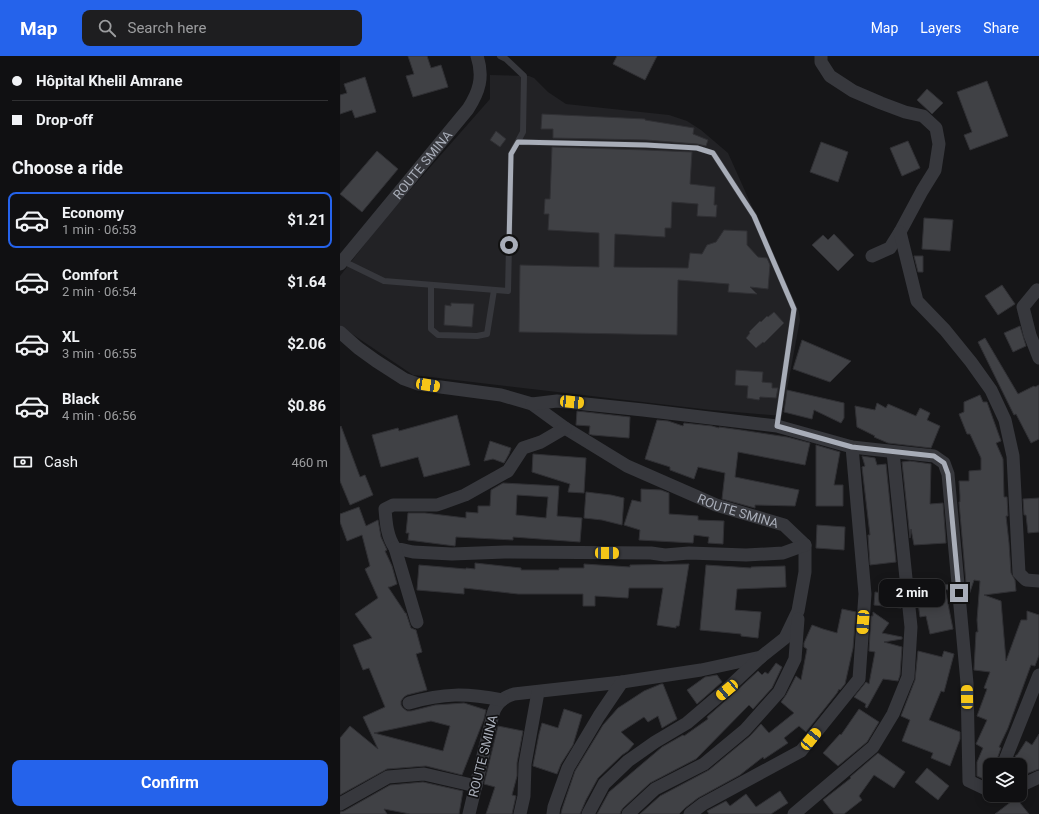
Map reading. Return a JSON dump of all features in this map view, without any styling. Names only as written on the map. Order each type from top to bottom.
[{"type":"street","name":"ROUTE SMINA","points":[[341,262],[468,110],[476,97],[480,82],[480,64],[477,56]]},
{"type":"street","points":[[821,56],[821,62],[830,76],[853,91],[905,112],[923,116],[936,128],[939,144],[935,170],[890,248],[872,256]]},
{"type":"street","points":[[900,232],[916,301],[945,330],[975,368],[991,390],[1005,420],[1013,456],[1019,573],[1026,580],[1039,581]]},
{"type":"street","points":[[1039,291],[1037,290],[1023,307],[1030,335],[1039,358]]},
{"type":"street","name":"ROUTE SMINA","points":[[340,332],[358,348],[404,379],[418,384],[501,395],[532,404],[565,428],[627,466],[716,505],[784,524],[805,545],[804,572],[798,611],[785,638],[761,657],[701,670],[622,682],[514,694],[502,700],[498,704],[493,714],[469,814]]},
{"type":"street","points":[[532,404],[557,401],[777,426],[852,447],[934,456],[944,463],[948,474],[967,683],[969,781],[983,788]]},
{"type":"street","points":[[417,622],[395,548],[391,542],[386,522],[385,510],[393,505],[437,504],[465,495],[508,471],[523,448],[541,442],[565,428]]},
{"type":"street","points":[[691,814],[703,804],[801,751],[859,679],[865,594],[852,447]]},
{"type":"street","points":[[794,814],[873,747],[893,714],[908,677],[911,627],[893,452]]},
{"type":"street","points":[[395,548],[413,552],[452,554],[570,552],[651,553],[665,555],[689,553],[746,555],[783,553],[805,545]]},
{"type":"street","points":[[628,814],[655,789],[704,764],[745,730],[779,692],[795,659],[798,611]]},
{"type":"street","points":[[588,814],[604,784],[628,761],[654,742],[687,723],[727,690],[761,657]]},
{"type":"street","points":[[1006,758],[1039,675]]},
{"type":"street","points":[[553,814],[554,807],[568,768],[599,716],[622,682]]},
{"type":"street","points":[[520,814],[524,796],[525,764],[538,692]]},
{"type":"street","points":[[409,703],[432,697],[455,694],[502,700]]},
{"type":"street","points":[[340,804],[388,777],[424,774],[476,786]]},
{"type":"street","points":[[1027,783],[1039,777]]},
{"type":"lane","points":[[341,262],[384,282],[508,291],[511,154],[523,132],[524,76],[506,59],[500,56]]},
{"type":"lane","points":[[518,142],[646,145],[697,148],[713,153],[754,216],[794,309],[777,426]]},
{"type":"lane","points":[[431,285],[431,328],[438,335],[477,336],[487,334],[494,290]]},
{"type":"shaded area","points":[[490,75],[529,76],[534,78],[548,92],[566,104],[669,115],[687,121],[701,130],[728,153],[799,312],[800,320],[782,416],[711,410],[413,375],[340,325],[340,276],[381,223],[490,99]]},
{"type":"building","points":[[408,56],[427,56],[431,68],[441,65],[448,87],[413,97],[406,76],[414,74]]},
{"type":"building","points":[[617,56],[657,56],[645,80],[613,64]]},
{"type":"building","points":[[365,77],[376,112],[355,118],[352,110],[340,114],[340,95],[347,93],[344,84]]},
{"type":"building","points":[[987,81],[1008,136],[970,150],[964,135],[972,132],[957,92]]},
{"type":"building","points":[[927,89],[943,103],[932,114],[917,100]]},
{"type":"building","points":[[542,114],[645,119],[694,128],[693,134],[708,140],[706,146],[646,140],[553,138],[553,129],[541,129]]},
{"type":"building","points":[[496,131],[506,139],[500,147],[490,140]]},
{"type":"building","points":[[908,141],[920,168],[902,176],[890,148]]},
{"type":"building","points":[[821,142],[848,152],[838,182],[810,172]]},
{"type":"building","points":[[552,147],[692,152],[690,184],[715,187],[714,205],[717,205],[716,217],[697,216],[698,204],[672,202],[671,228],[665,228],[665,237],[615,234],[614,267],[688,268],[690,253],[702,254],[707,245],[716,242],[724,230],[747,231],[747,245],[758,257],[767,258],[770,265],[768,289],[750,287],[757,294],[728,292],[729,284],[678,280],[677,335],[519,332],[520,265],[599,267],[599,233],[548,230],[549,214],[544,214],[545,199],[550,199]]},
{"type":"building","points":[[377,151],[398,169],[362,212],[340,194]]},
{"type":"building","points":[[924,218],[953,220],[950,251],[922,249]]},
{"type":"building","points":[[834,234],[854,255],[838,271],[812,245],[823,235],[828,240]]},
{"type":"building","points":[[914,256],[923,256],[923,272],[918,272]]},
{"type":"building","points":[[1002,285],[1015,304],[998,315],[985,296]]},
{"type":"building","points":[[451,303],[474,304],[472,327],[444,325],[445,305],[451,306]]},
{"type":"building","points":[[774,312],[784,323],[764,343],[763,342],[756,348],[746,338],[750,333],[749,332],[760,321],[761,322]]},
{"type":"building","points":[[1020,326],[1026,346],[1013,352],[1004,333]]},
{"type":"building","points":[[985,338],[1018,394],[1039,385],[1039,439],[1031,443],[1016,414],[1014,415],[978,342]]},
{"type":"building","points":[[802,340],[851,361],[830,382],[793,369]]},
{"type":"building","points":[[736,370],[763,372],[762,382],[772,383],[772,388],[778,388],[776,398],[760,397],[759,400],[747,398],[748,386],[735,385]]},
{"type":"building","points":[[787,390],[844,403],[844,418],[841,423],[814,410],[812,419],[784,412]]},
{"type":"building","points":[[980,395],[983,402],[987,402],[1001,441],[996,443],[1003,459],[1004,497],[1007,497],[1008,516],[1006,516],[1011,573],[1015,580],[1016,591],[984,595],[1001,601],[1006,661],[1021,620],[1027,620],[1027,611],[1039,615],[1039,655],[1035,666],[1031,665],[1008,728],[999,747],[1001,748],[997,758],[983,758],[983,779],[977,776],[977,762],[983,748],[976,744],[987,720],[977,716],[987,689],[984,688],[990,672],[974,670],[976,632],[978,632],[977,620],[980,581],[974,580],[969,595],[967,595],[959,502],[959,481],[969,481],[969,471],[981,470],[981,458],[970,434],[967,434],[959,414],[964,412],[964,402]]},
{"type":"building","points":[[877,403],[886,408],[888,404],[916,416],[920,408],[930,413],[927,420],[940,426],[931,448],[888,443],[857,427],[855,406],[875,410]]},
{"type":"building","points":[[577,411],[630,417],[629,438],[589,434],[590,426],[576,425]]},
{"type":"building","points":[[457,415],[470,465],[424,477],[418,457],[381,467],[372,435],[398,428],[399,431]]},
{"type":"building","points":[[657,420],[668,421],[683,426],[684,423],[741,430],[787,437],[810,443],[805,465],[738,452],[735,477],[799,490],[795,506],[755,505],[755,508],[722,499],[725,473],[698,467],[694,479],[670,470],[670,467],[645,459]]},
{"type":"building","points":[[341,426],[360,477],[365,475],[373,495],[350,505],[340,481]]},
{"type":"building","points":[[490,441],[511,448],[504,463],[493,459],[484,461]]},
{"type":"building","points":[[816,445],[840,452],[834,485],[843,485],[843,506],[816,506]]},
{"type":"building","points":[[533,454],[586,458],[584,493],[568,492],[570,484],[532,472]]},
{"type":"building","points":[[862,456],[875,458],[877,465],[886,464],[896,562],[870,565],[868,535],[870,535],[862,467],[865,466]]},
{"type":"building","points":[[910,461],[931,464],[930,504],[943,503],[946,543],[914,545],[911,529],[910,538],[902,462]]},
{"type":"building","points":[[503,483],[559,486],[557,516],[582,518],[580,542],[513,537],[513,540],[456,537],[455,546],[408,540],[409,533],[406,533],[408,513],[425,513],[466,518],[466,512],[478,513],[478,506],[490,506],[491,490]],"holes":[[[517,495],[548,497],[546,518],[516,515]]]},
{"type":"building","points":[[641,489],[661,490],[669,493],[669,514],[698,516],[698,520],[724,521],[723,544],[708,543],[709,537],[694,535],[693,543],[639,540],[640,530],[624,525],[632,500],[641,502]]},
{"type":"building","points":[[586,492],[624,498],[622,525],[602,520],[584,518]]},
{"type":"building","points":[[1039,498],[1039,532],[1028,533],[1026,515],[1024,515],[1023,499]]},
{"type":"building","points":[[359,507],[366,526],[378,520],[381,537],[387,550],[385,551],[392,566],[397,584],[388,587],[406,613],[411,628],[416,630],[422,652],[416,654],[427,690],[404,697],[401,701],[403,708],[407,711],[411,711],[435,705],[464,703],[486,710],[484,719],[462,775],[426,766],[387,769],[340,795],[340,738],[350,726],[378,749],[363,717],[385,707],[369,668],[363,670],[353,645],[372,638],[355,614],[378,598],[365,569],[370,566],[362,535],[347,541],[340,522],[340,514]],"holes":[[[431,721],[450,726],[443,751],[374,733]]]},
{"type":"building","points":[[817,525],[845,527],[844,550],[816,548]]},
{"type":"building","points":[[475,563],[521,568],[521,570],[559,570],[559,568],[584,568],[584,564],[630,567],[630,565],[689,564],[679,626],[676,626],[676,628],[657,625],[663,588],[629,588],[628,598],[595,596],[595,606],[583,606],[583,594],[518,594],[464,588],[464,594],[417,590],[419,565],[475,569]]},
{"type":"building","points":[[706,565],[751,568],[785,566],[786,587],[737,589],[735,610],[761,612],[758,638],[741,636],[741,634],[700,630]]},
{"type":"building","points":[[950,584],[951,591],[945,589],[953,629],[930,634],[926,616],[920,617],[918,603],[925,602],[923,589]]},
{"type":"building","points":[[875,592],[900,595],[901,608],[874,605]]},
{"type":"building","points":[[842,609],[856,612],[853,648],[845,684],[840,690],[839,689],[806,732],[799,726],[784,738],[788,743],[764,759],[763,757],[740,775],[698,798],[679,814],[640,814],[660,796],[709,770],[750,736],[761,724],[769,733],[794,713],[781,702],[796,676],[801,680],[807,649],[804,647],[804,643],[812,625],[837,633]]},
{"type":"building","points":[[873,612],[889,623],[882,633],[902,637],[902,639],[884,642],[902,647],[900,675],[898,681],[883,679],[867,708],[865,707],[866,704],[854,697],[866,682],[869,684],[875,652],[869,651],[871,616],[873,616]]},
{"type":"building","points":[[918,651],[942,657],[944,651],[954,654],[944,692],[941,691],[929,720],[960,732],[960,739],[950,766],[931,758],[933,753],[902,741],[910,720],[901,716],[915,680]]},
{"type":"building","points":[[776,663],[782,667],[772,688],[753,709],[749,705],[696,759],[650,783],[623,808],[620,814],[597,814],[609,792],[662,747],[683,735],[684,736],[708,719],[707,717],[758,671],[762,675],[765,672],[768,674]]},
{"type":"building","points":[[717,675],[722,682],[697,704],[687,690],[705,677]]},
{"type":"building","points":[[663,684],[677,719],[662,728],[658,716],[648,722],[644,717],[621,732],[634,744],[598,778],[580,814],[561,814],[575,771],[603,725],[618,708],[644,691]]},
{"type":"building","points":[[564,709],[582,715],[573,745],[561,764],[557,774],[533,765],[542,723],[558,728]]},
{"type":"building","points":[[859,709],[879,722],[867,742],[838,766],[823,753],[840,734],[841,735]]},
{"type":"building","points":[[498,726],[523,731],[517,763],[517,776],[512,795],[516,796],[512,814],[486,814],[495,787],[484,784]]},
{"type":"building","points":[[1039,734],[1039,769],[1027,774],[1027,758],[1015,758],[1026,741],[1032,745]]},
{"type":"building","points":[[878,753],[905,772],[894,788],[874,775],[859,796],[862,800],[844,814],[834,814],[823,800],[851,778],[850,777]]},
{"type":"building","points":[[927,768],[949,786],[938,800],[915,782]]},
{"type":"building","points":[[423,782],[463,791],[459,814],[410,814],[384,809],[387,814],[340,814],[340,812],[390,785]]},
{"type":"building","points":[[780,791],[788,803],[771,814],[709,814],[707,811],[726,801],[730,806],[746,794],[756,807]]},
{"type":"building","points":[[1011,802],[1019,802],[1029,814],[995,814]]},
{"type":"route","points":[[509,245],[511,154],[518,142],[646,145],[697,148],[713,153],[754,216],[794,309],[777,426],[852,447],[934,456],[944,463],[948,474],[959,593]]}]
